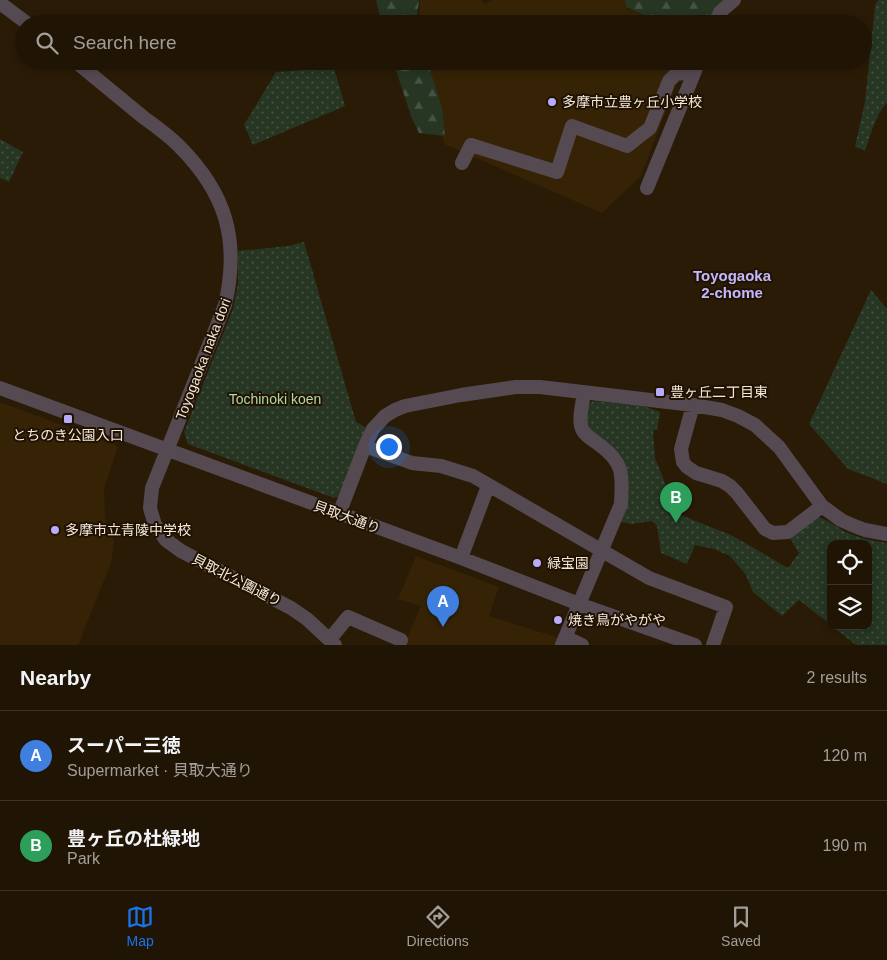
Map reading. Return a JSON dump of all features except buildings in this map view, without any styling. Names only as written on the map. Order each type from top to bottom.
[{"type":"street","points":[[719,15],[734,0]]},
{"type":"street","points":[[0,3],[16,15]]},
{"type":"street","name":"Toyogaoka naka dori","points":[[86,70],[177,144],[199,168],[217,196],[228,230],[231,249],[230,279],[225,305],[168,451]]},
{"type":"street","points":[[647,188],[695,70]]},
{"type":"street","points":[[462,163],[471,144],[557,172],[572,126],[627,146],[650,128],[669,81],[676,74],[684,73],[693,76]]},
{"type":"street","points":[[339,514],[365,446],[373,429],[385,416],[405,406],[461,395],[516,387],[540,387],[693,405],[722,410],[738,416],[755,425],[779,447],[822,506],[852,525],[865,530],[887,534]]},
{"type":"street","name":"貝取大通り","points":[[0,388],[694,645]]},
{"type":"street","points":[[582,645],[564,641],[621,504],[622,481],[620,466],[611,454],[587,436],[582,429],[581,419],[584,392]]},
{"type":"street","points":[[693,405],[682,449],[683,462],[686,468],[730,486],[764,529],[773,533],[788,532],[822,506]]},
{"type":"street","points":[[365,446],[412,463],[441,466],[473,476],[648,578],[726,607],[713,645]]},
{"type":"street","name":"貝取北公園通り","points":[[168,451],[152,488],[150,508],[155,525],[166,540],[182,551],[291,608],[307,618],[332,642]]},
{"type":"street","points":[[461,558],[488,486]]},
{"type":"street","points":[[332,642],[348,617],[401,640]]},
{"type":"shaded area","points":[[420,0],[481,0],[485,4],[492,0],[625,0],[626,8],[644,15],[419,15]]},
{"type":"shaded area","name":"多摩市立豊ヶ丘小学校","points":[[428,70],[682,70],[641,176],[602,213],[444,144]]},
{"type":"shaded area","name":"多摩市立青陵中学校","points":[[0,402],[118,446],[104,488],[105,517],[114,542],[111,563],[78,645],[0,645]]},
{"type":"shaded area","points":[[416,556],[499,587],[489,616],[559,638],[556,645],[404,645],[421,606],[398,599]]},
{"type":"green space","points":[[376,0],[419,0],[417,15],[380,15]]},
{"type":"green space","points":[[625,0],[723,0],[716,6],[712,15],[644,15],[626,7]]},
{"type":"green space","points":[[878,0],[887,0],[887,103],[883,107],[871,132],[865,151],[855,146],[865,102],[868,70],[872,70],[872,35],[875,6]]},
{"type":"green space","points":[[335,70],[345,106],[253,145],[244,125],[276,72]]},
{"type":"green space","points":[[396,70],[430,70],[442,108],[445,136],[419,133],[411,116]]},
{"type":"green space","points":[[0,139],[23,152],[9,182],[0,178]]},
{"type":"green space","name":"Tochinoki koen","points":[[304,242],[356,422],[367,428],[342,495],[334,498],[188,444],[184,432],[233,309],[238,284],[238,251],[288,246]]},
{"type":"green space","points":[[871,290],[887,309],[887,484],[848,469],[809,424]]},
{"type":"green space","points":[[594,401],[643,406],[660,412],[657,430],[653,430],[655,458],[669,493],[668,510],[731,535],[788,568],[799,553],[790,538],[816,517],[853,535],[872,540],[827,540],[827,622],[799,600],[782,616],[753,592],[746,575],[730,556],[714,549],[695,545],[687,564],[661,553],[657,526],[652,521],[631,524],[619,521],[628,481],[591,432],[587,423],[588,404]]},
{"type":"green space","points":[[872,540],[887,543],[887,645],[856,645],[837,630],[872,630]]},
{"type":"place","name":"多摩市立豊ヶ丘小学校","points":[[552,102]]},
{"type":"place","name":"豊ヶ丘二丁目東","points":[[660,392]]},
{"type":"place","name":"とちのき公園入口","points":[[68,419]]},
{"type":"place","name":"豊ヶ丘の杜緑地","points":[[676,523]]},
{"type":"place","name":"多摩市立青陵中学校","points":[[55,530]]},
{"type":"place","name":"緑宝園","points":[[537,563]]},
{"type":"place","name":"焼き鳥がやがや","points":[[558,620]]},
{"type":"place","name":"スーパー三徳","points":[[443,627]]},
{"type":"district","name":"Toyogaoka 2-chome","points":[[732,284]]}]
